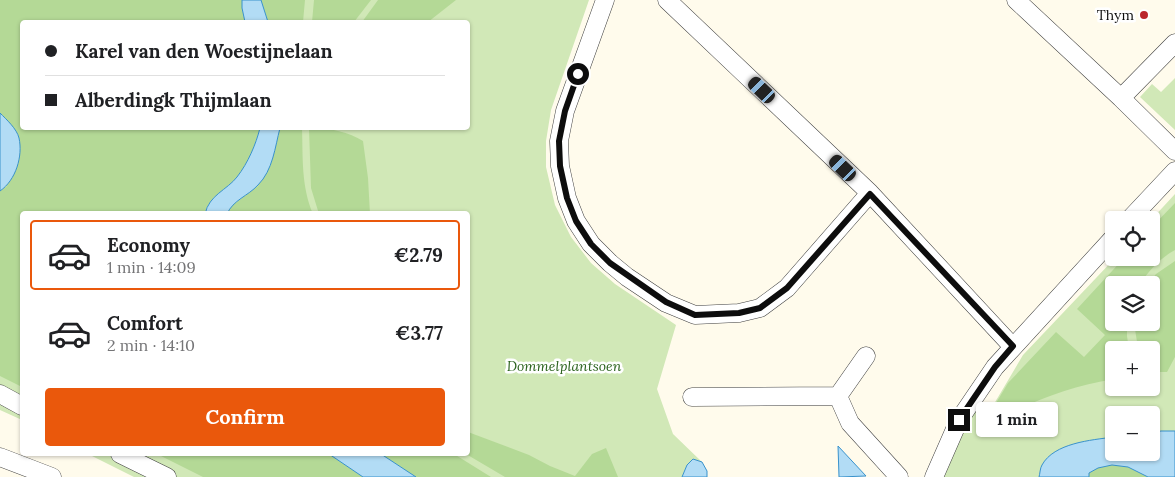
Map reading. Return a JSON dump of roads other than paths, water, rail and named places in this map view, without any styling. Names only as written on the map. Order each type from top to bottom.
[{"type":"street","points":[[605,0],[565,111],[559,141],[560,166],[567,198],[576,221],[591,244],[627,277],[666,302],[695,315],[739,313],[760,308],[787,288],[870,194]]},
{"type":"street","points":[[667,0],[870,194],[1013,346]]},
{"type":"street","points":[[1016,0],[1175,151]]},
{"type":"street","points":[[1121,98],[1175,42]]},
{"type":"street","points":[[1138,211],[1175,171]]},
{"type":"street","points":[[934,477],[959,420],[995,367],[1105,247]]},
{"type":"street","points":[[838,396],[866,356]]},
{"type":"street","points":[[0,394],[20,405]]},
{"type":"street","points":[[692,397],[838,396]]},
{"type":"street","points":[[838,396],[850,423],[899,477]]},
{"type":"street","points":[[124,456],[167,477]]},
{"type":"street","points":[[0,457],[52,477]]},
{"type":"water","points":[[242,0],[261,0],[267,20],[245,20]]},
{"type":"water","points":[[0,113],[16,131],[19,138],[20,152],[14,174],[0,191]]},
{"type":"water","points":[[259,130],[280,130],[273,158],[263,179],[254,189],[233,205],[229,211],[206,211],[214,197],[233,182],[241,172]]},
{"type":"water","points":[[1160,431],[1175,431],[1175,477],[1148,477],[1128,467],[1112,465],[1098,468],[1089,473],[1089,477],[1039,477],[1041,466],[1055,452],[1084,441],[1105,438],[1105,461],[1160,461]]},
{"type":"water","points":[[838,446],[866,476],[839,477]]},
{"type":"water","points":[[332,456],[384,456],[416,477],[363,477]]},
{"type":"water","points":[[693,459],[702,462],[707,471],[707,477],[682,477],[687,465]]},
{"type":"place","name":"Thym","points":[[1144,15]]},
{"type":"park label","name":"Dommelplantsoen","points":[[564,366]]}]
